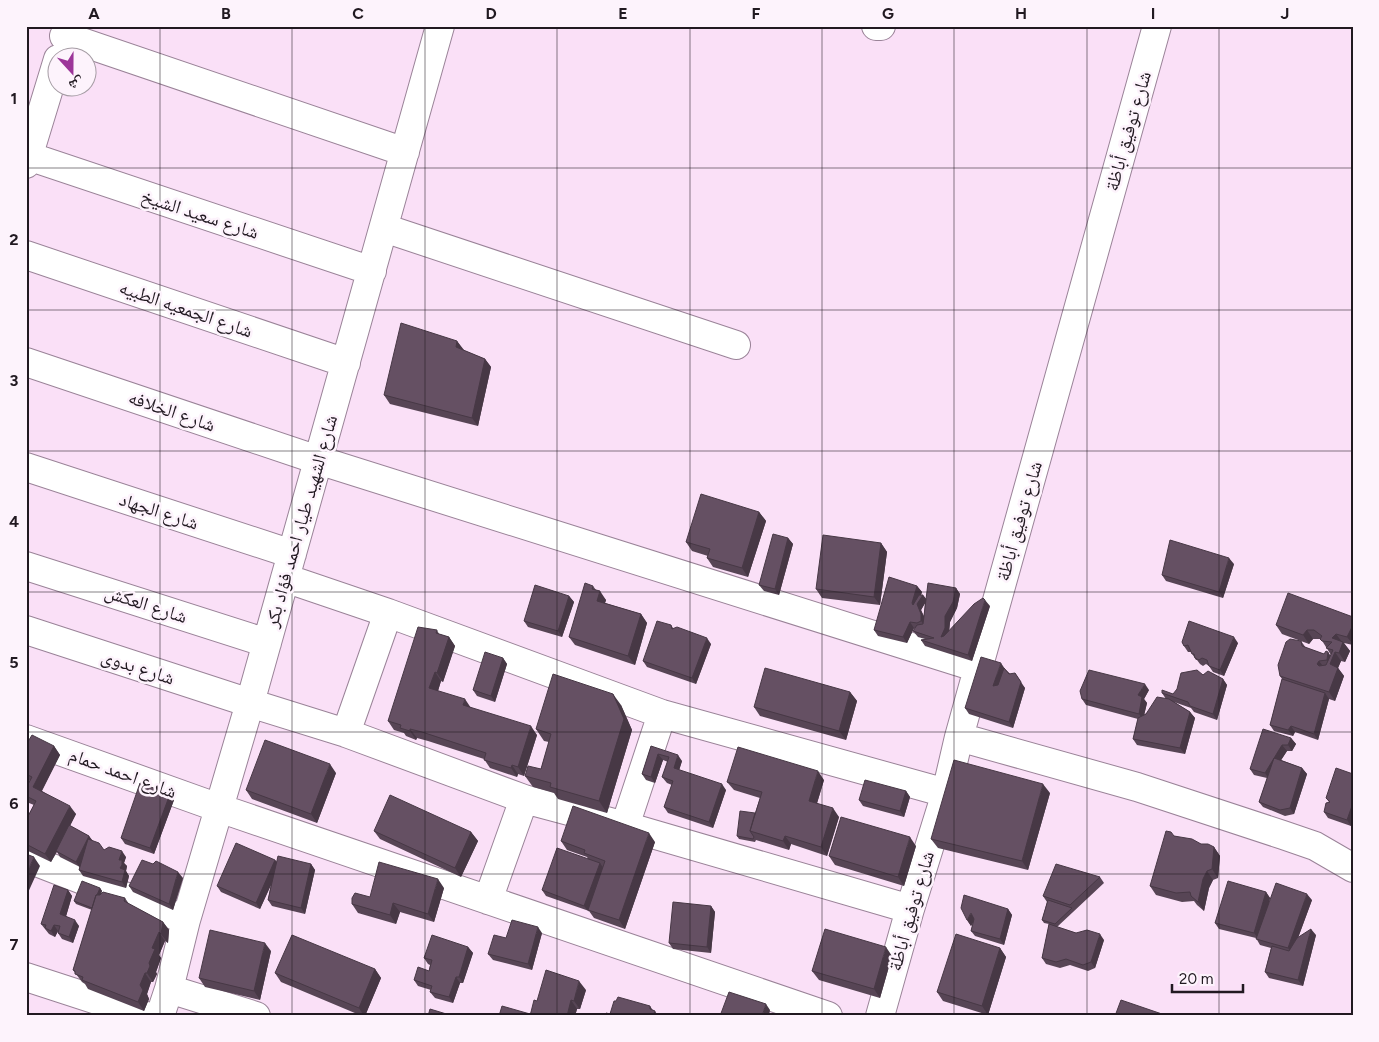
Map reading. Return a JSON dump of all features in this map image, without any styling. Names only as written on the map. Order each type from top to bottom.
[{"type":"street","name":"شارع الشهيد طيار احمد فؤاد بكر","points":[[160,1016],[169,989],[186,920],[250,704],[439,26]]},
{"type":"street","points":[[876,26],[881,26]]},
{"type":"street","name":"شارع توفيق أباظة","points":[[880,1016],[910,909],[946,793],[958,737],[1157,26]]},
{"type":"street","points":[[27,160],[62,45],[405,152]]},
{"type":"street","name":"شارع سعيد الشيخ","points":[[27,160],[372,271]]},
{"type":"street","points":[[384,228],[736,345]]},
{"type":"street","name":"شارع الجمعيه الطبيه","points":[[26,254],[346,363]]},
{"type":"street","name":"شارع الخلافه","points":[[26,362],[318,460],[978,668]]},
{"type":"street","name":"شارع الجهاد","points":[[26,467],[288,566],[388,613],[662,714],[946,793]]},
{"type":"street","name":"شارع العكش","points":[[26,566],[267,643]]},
{"type":"street","points":[[346,733],[388,613]]},
{"type":"street","name":"شارع بدوى","points":[[26,630],[250,704],[346,733],[524,799],[626,826],[910,909]]},
{"type":"street","points":[[626,826],[662,714]]},
{"type":"street","points":[[958,737],[1137,787],[1283,835],[1315,846],[1353,868]]},
{"type":"street","name":"شارع احمد حمام","points":[[26,739],[219,808],[828,1016]]},
{"type":"street","points":[[488,900],[524,799]]},
{"type":"street","points":[[26,858],[186,920]]},
{"type":"street","points":[[26,977],[146,1016]]},
{"type":"street","points":[[169,989],[256,1016]]},
{"type":"building","points":[[401,323],[457,341],[456,347],[485,359],[472,418],[384,395]]},
{"type":"building","points":[[701,494],[759,512],[742,568],[707,558],[710,549],[686,542]]},
{"type":"building","points":[[773,534],[788,538],[775,589],[759,585]]},
{"type":"building","points":[[823,535],[881,543],[874,597],[816,589]]},
{"type":"building","points":[[1170,540],[1229,558],[1219,592],[1162,575]]},
{"type":"building","points":[[889,577],[917,586],[913,605],[919,595],[923,595],[917,604],[921,614],[921,621],[917,623],[910,622],[903,637],[874,630]]},
{"type":"building","points":[[585,583],[593,586],[592,589],[600,591],[597,601],[641,614],[628,656],[569,637]]},
{"type":"building","points":[[928,583],[956,588],[953,602],[945,616],[945,628],[941,637],[974,604],[983,598],[985,600],[968,655],[921,640],[934,638],[913,631],[917,625],[923,624]]},
{"type":"building","points":[[535,585],[569,596],[558,631],[524,621]]},
{"type":"building","points":[[1288,593],[1353,617],[1353,625],[1347,637],[1336,634],[1332,638],[1343,642],[1339,653],[1335,652],[1330,664],[1338,668],[1329,692],[1280,676],[1278,665],[1286,642],[1290,639],[1301,641],[1302,646],[1324,654],[1326,651],[1328,652],[1327,660],[1319,661],[1317,664],[1319,666],[1326,665],[1333,650],[1326,648],[1332,642],[1322,641],[1320,639],[1322,636],[1314,630],[1307,630],[1303,635],[1276,625]]},
{"type":"building","points":[[657,621],[671,625],[672,629],[677,627],[707,638],[692,678],[643,661]]},
{"type":"building","points":[[1189,621],[1234,637],[1220,670],[1209,666],[1207,660],[1195,658],[1188,645],[1184,646],[1182,642]]},
{"type":"building","points":[[418,627],[437,630],[436,633],[449,637],[437,673],[435,672],[429,688],[465,699],[463,705],[531,726],[518,767],[512,765],[511,768],[484,760],[486,753],[422,732],[400,728],[401,725],[388,721]]},
{"type":"building","points":[[485,652],[503,658],[491,696],[473,690]]},
{"type":"building","points":[[981,657],[1001,663],[993,686],[998,685],[1004,668],[1009,674],[1015,673],[1021,682],[1009,722],[965,708]]},
{"type":"building","points":[[765,668],[850,692],[839,731],[754,707]]},
{"type":"building","points":[[1089,670],[1145,684],[1138,695],[1142,697],[1139,714],[1082,699],[1080,691]]},
{"type":"building","points":[[1197,670],[1203,675],[1208,671],[1223,679],[1213,714],[1190,706],[1188,702],[1162,693],[1162,690],[1173,694],[1177,689],[1181,673]]},
{"type":"building","points":[[553,674],[613,694],[624,719],[599,801],[550,787],[551,783],[525,776],[528,766],[541,769],[551,734],[536,729]]},
{"type":"building","points":[[1282,679],[1325,693],[1314,734],[1291,726],[1288,730],[1270,725]]},
{"type":"building","points":[[1157,697],[1169,699],[1190,712],[1180,748],[1133,739],[1138,718],[1146,714]]},
{"type":"building","points":[[1263,729],[1291,738],[1288,745],[1282,745],[1265,773],[1250,769]]},
{"type":"building","points":[[32,735],[54,746],[33,787],[70,806],[45,854],[26,844],[26,820],[36,801],[26,796],[26,788],[32,777],[26,774],[26,745]]},
{"type":"building","points":[[265,740],[330,764],[311,814],[246,790]]},
{"type":"building","points":[[651,746],[678,755],[674,768],[722,784],[709,822],[664,807],[673,781],[662,777],[669,757],[658,754],[651,777],[642,774]]},
{"type":"building","points":[[738,747],[818,771],[809,801],[833,808],[821,847],[785,836],[783,841],[750,831],[762,792],[727,782]]},
{"type":"building","points":[[1274,758],[1302,768],[1290,808],[1280,810],[1259,802]]},
{"type":"building","points":[[954,760],[1043,784],[1022,861],[931,839]]},
{"type":"building","points":[[1336,768],[1353,774],[1353,803],[1347,820],[1324,812],[1326,803],[1330,802],[1326,798]]},
{"type":"building","points":[[865,780],[906,791],[900,811],[859,800]]},
{"type":"building","points":[[140,783],[170,794],[150,848],[121,838]]},
{"type":"building","points":[[390,795],[471,832],[455,868],[374,831]]},
{"type":"building","points":[[573,806],[649,833],[619,920],[588,910],[605,861],[584,853],[585,850],[561,841]]},
{"type":"building","points":[[740,811],[755,813],[750,831],[754,837],[753,839],[737,836]]},
{"type":"building","points":[[841,817],[910,837],[898,877],[829,856]]},
{"type":"building","points":[[69,825],[89,836],[76,862],[56,851]]},
{"type":"building","points":[[1166,831],[1171,832],[1174,836],[1192,839],[1201,844],[1208,844],[1214,847],[1212,869],[1207,871],[1203,879],[1198,902],[1191,896],[1190,892],[1176,893],[1150,886]]},
{"type":"building","points":[[88,839],[99,843],[104,850],[109,847],[122,851],[119,860],[122,860],[120,868],[125,870],[122,882],[79,870]]},
{"type":"building","points":[[236,843],[275,860],[256,903],[217,886]]},
{"type":"building","points":[[557,848],[600,863],[584,906],[542,890]]},
{"type":"building","points":[[26,854],[34,857],[26,875]]},
{"type":"building","points":[[278,856],[311,864],[301,908],[268,900]]},
{"type":"building","points":[[142,860],[153,864],[156,861],[178,872],[169,904],[129,886]]},
{"type":"building","points":[[379,862],[438,879],[428,914],[393,903],[390,915],[352,904],[352,898],[355,893],[370,897]]},
{"type":"building","points":[[1056,864],[1100,877],[1070,905],[1043,896]]},
{"type":"building","points":[[82,881],[100,888],[92,908],[74,901]]},
{"type":"building","points":[[1228,881],[1266,892],[1254,933],[1215,923]]},
{"type":"building","points":[[1276,883],[1307,894],[1288,948],[1256,939]]},
{"type":"building","points":[[54,885],[68,890],[60,914],[75,920],[69,937],[58,933],[60,926],[54,925],[51,931],[45,928],[46,925],[41,924]]},
{"type":"building","points":[[103,892],[125,898],[124,901],[163,922],[161,934],[159,932],[152,948],[155,949],[149,963],[150,966],[140,985],[143,990],[138,1002],[82,980],[83,977],[75,974],[73,970],[96,895],[100,895]]},
{"type":"building","points":[[964,895],[1008,909],[1000,939],[971,931],[974,919],[971,913],[967,920],[961,908]]},
{"type":"building","points":[[1048,900],[1072,908],[1055,924],[1042,920]]},
{"type":"building","points":[[673,902],[711,906],[707,947],[669,943]]},
{"type":"building","points":[[512,920],[538,927],[528,964],[488,954],[494,935],[506,938]]},
{"type":"building","points":[[1049,924],[1076,933],[1087,930],[1100,934],[1091,962],[1083,965],[1066,959],[1056,962],[1042,958]]},
{"type":"building","points":[[825,929],[886,947],[874,989],[812,971]]},
{"type":"building","points":[[1311,929],[1298,980],[1265,972],[1272,946],[1289,951],[1297,938]]},
{"type":"building","points":[[210,930],[265,943],[254,991],[199,978]]},
{"type":"building","points":[[956,934],[1000,948],[982,1006],[937,992]]},
{"type":"building","points":[[292,935],[375,969],[359,1008],[275,973]]},
{"type":"building","points":[[432,935],[468,947],[459,977],[456,977],[449,997],[430,992],[432,986],[414,980],[418,967],[429,971],[432,960],[424,958]]},
{"type":"building","points":[[546,970],[579,981],[574,1001],[571,1000],[567,1016],[530,1016],[534,1000],[537,1001]]},
{"type":"building","points":[[729,992],[766,1004],[762,1016],[720,1016]]},
{"type":"building","points":[[618,997],[650,1006],[650,1009],[655,1011],[653,1016],[605,1016],[606,1013],[610,1014],[614,1001]]},
{"type":"building","points":[[1121,1000],[1162,1014],[1161,1016],[1115,1016]]},
{"type":"building","points":[[502,1006],[530,1014],[530,1016],[499,1016]]},
{"type":"building","points":[[430,1009],[453,1016],[428,1016]]}]
